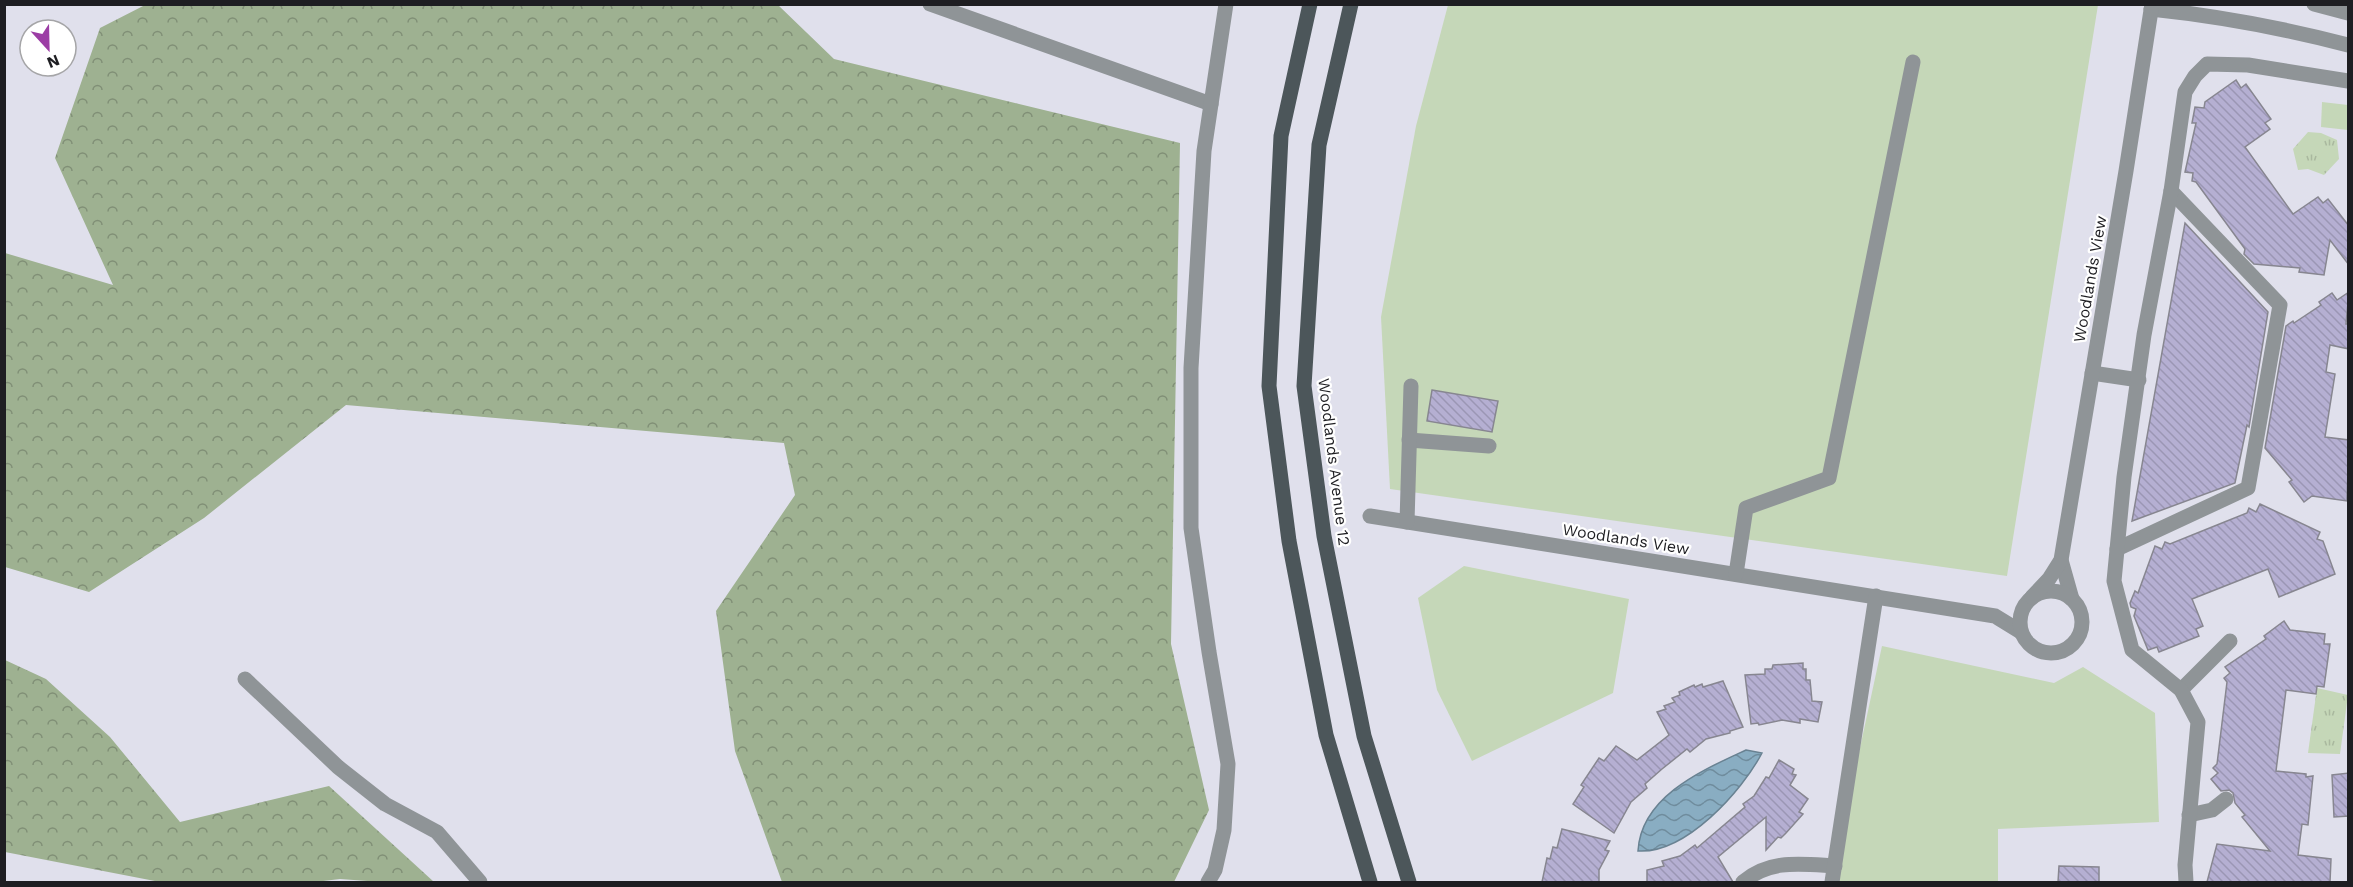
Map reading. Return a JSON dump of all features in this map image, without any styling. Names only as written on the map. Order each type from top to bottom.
[{"type":"main road","points":[[1310,4],[1281,136],[1269,386],[1289,541],[1326,735],[1370,882]]},
{"type":"main road","name":"Woodlands Avenue 12","points":[[1351,4],[1319,145],[1304,386],[1324,536],[1364,736],[1410,882]]},
{"type":"street","points":[[930,4],[1211,104]]},
{"type":"street","points":[[1208,882],[1215,870],[1224,830],[1228,764],[1191,528],[1191,368],[1204,151],[1226,4]]},
{"type":"street","points":[[2314,4],[2349,13]]},
{"type":"street","points":[[2152,7],[2208,14],[2272,26],[2349,45]]},
{"type":"street","name":"Woodlands View","points":[[2027,602],[2049,579],[2061,560],[2152,7]]},
{"type":"street","points":[[1736,574],[1746,508],[1829,478],[1913,62]]},
{"type":"street","points":[[2186,882],[2189,815],[2198,722],[2181,690],[2132,650],[2114,581],[2124,477],[2144,335],[2171,191],[2185,92],[2195,76],[2207,64],[2248,65],[2349,81]]},
{"type":"street","points":[[2117,549],[2248,488],[2280,305],[2171,191]]},
{"type":"street","points":[[2092,373],[2139,380]]},
{"type":"street","points":[[1407,522],[1411,386]]},
{"type":"street","points":[[1409,440],[1488,446]]},
{"type":"street","name":"Woodlands View","points":[[1370,516],[1995,616],[2021,632],[2028,644],[2045,654],[2056,654],[2072,646],[2082,629],[2081,610],[2072,599],[2061,560]]},
{"type":"street","name":"Woodlands View","points":[[1995,616],[2027,602],[2043,591],[2055,591],[2072,599]]},
{"type":"street","points":[[1832,882],[1876,596]]},
{"type":"street","points":[[2021,632],[2019,619],[2027,602]]},
{"type":"street","points":[[2181,690],[2230,641]]},
{"type":"street","points":[[245,679],[338,767],[385,804],[437,832],[480,882]]},
{"type":"street","points":[[2189,815],[2211,810],[2226,799]]},
{"type":"street","points":[[1743,882],[1757,871],[1781,864],[1835,866]]},
{"type":"green space","points":[[147,4],[778,5],[834,59],[1180,143],[1171,644],[1209,810],[1174,882],[782,882],[735,751],[716,611],[795,495],[784,443],[346,405],[204,518],[89,592],[5,567],[5,253],[113,285],[55,158],[100,28]]},
{"type":"green space","points":[[1448,5],[2098,5],[2007,576],[1390,489],[1381,317],[1416,126]]},
{"type":"green space","points":[[2322,102],[2348,105],[2348,130],[2321,127]]},
{"type":"green space","points":[[2308,132],[2321,133],[2337,140],[2339,159],[2324,175],[2308,169],[2298,170],[2293,149]]},
{"type":"green space","points":[[1464,566],[1629,599],[1613,693],[1472,761],[1437,690],[1418,598]]},
{"type":"green space","points":[[1882,646],[2054,683],[2083,667],[2155,713],[2159,822],[1998,829],[1998,882],[1831,882]]},
{"type":"green space","points":[[5,660],[46,679],[110,737],[180,822],[329,786],[434,882],[340,879],[315,882],[160,882],[5,852]]},
{"type":"green space","points":[[2317,688],[2348,695],[2340,754],[2308,753]]},
{"type":"water","points":[[1746,750],[1762,753],[1741,785],[1711,817],[1675,842],[1656,849],[1638,851],[1642,832],[1650,815],[1662,800],[1694,776]]},
{"type":"building","points":[[2236,80],[2241,88],[2246,84],[2271,119],[2265,123],[2270,129],[2245,147],[2293,214],[2318,197],[2323,203],[2328,199],[2349,226],[2349,265],[2330,240],[2324,275],[2299,272],[2300,268],[2254,264],[2244,254],[2245,249],[2196,182],[2192,181],[2193,173],[2185,172],[2196,123],[2192,123],[2195,107],[2204,108],[2205,102]]},
{"type":"building","points":[[2185,223],[2268,312],[2249,427],[2247,425],[2235,483],[2132,521]]},
{"type":"building","points":[[2349,292],[2346,324],[2349,324],[2349,349],[2330,345],[2326,372],[2335,374],[2325,437],[2349,440],[2347,501],[2312,496],[2304,502],[2289,482],[2292,480],[2265,448],[2286,326],[2321,305],[2319,302],[2332,293],[2337,300]]},
{"type":"building","points":[[1432,390],[1498,401],[1492,432],[1427,421]]},
{"type":"building","points":[[2260,504],[2320,532],[2317,539],[2323,541],[2335,574],[2279,597],[2268,569],[2192,599],[2203,626],[2196,629],[2199,636],[2159,652],[2157,647],[2148,650],[2134,616],[2136,609],[2131,607],[2130,603],[2135,591],[2138,593],[2155,546],[2162,549],[2165,542],[2170,544],[2247,513],[2249,508],[2256,512]]},
{"type":"building","points":[[2284,621],[2290,630],[2325,634],[2324,644],[2330,644],[2324,687],[2317,686],[2316,694],[2286,690],[2276,771],[2306,774],[2306,777],[2313,776],[2308,825],[2302,824],[2298,855],[2331,859],[2330,882],[2207,882],[2217,844],[2270,851],[2242,817],[2245,815],[2235,803],[2233,793],[2229,790],[2221,791],[2211,779],[2218,773],[2213,768],[2217,764],[2227,682],[2224,678],[2230,673],[2225,667],[2266,639],[2264,636]]},
{"type":"building","points":[[1803,663],[1803,669],[1806,669],[1806,680],[1810,680],[1812,701],[1822,702],[1818,722],[1800,719],[1800,723],[1782,720],[1759,725],[1758,723],[1751,724],[1745,675],[1765,674],[1765,669],[1772,669],[1773,665]]},
{"type":"building","points":[[1723,681],[1743,727],[1706,739],[1690,752],[1687,749],[1662,769],[1645,784],[1647,788],[1631,802],[1614,833],[1573,804],[1584,787],[1581,785],[1599,758],[1604,761],[1616,746],[1637,760],[1669,735],[1657,712],[1666,709],[1664,706],[1675,702],[1672,698],[1680,695],[1679,692],[1694,685],[1695,687],[1702,684],[1703,687]]},
{"type":"building","points":[[1779,760],[1794,769],[1792,774],[1796,775],[1790,785],[1808,799],[1799,812],[1803,814],[1781,838],[1778,837],[1766,850],[1766,817],[1718,857],[1733,882],[1647,882],[1647,870],[1664,866],[1662,861],[1680,856],[1695,845],[1697,848],[1745,807],[1743,804],[1754,796],[1766,777],[1769,778]]},
{"type":"building","points":[[2349,773],[2349,816],[2334,817],[2332,775]]},
{"type":"building","points":[[1562,829],[1610,841],[1605,850],[1609,851],[1599,870],[1599,882],[1542,882],[1547,858],[1550,859],[1553,847],[1557,848]]},
{"type":"building","points":[[2059,866],[2099,867],[2099,882],[2058,882]]}]
